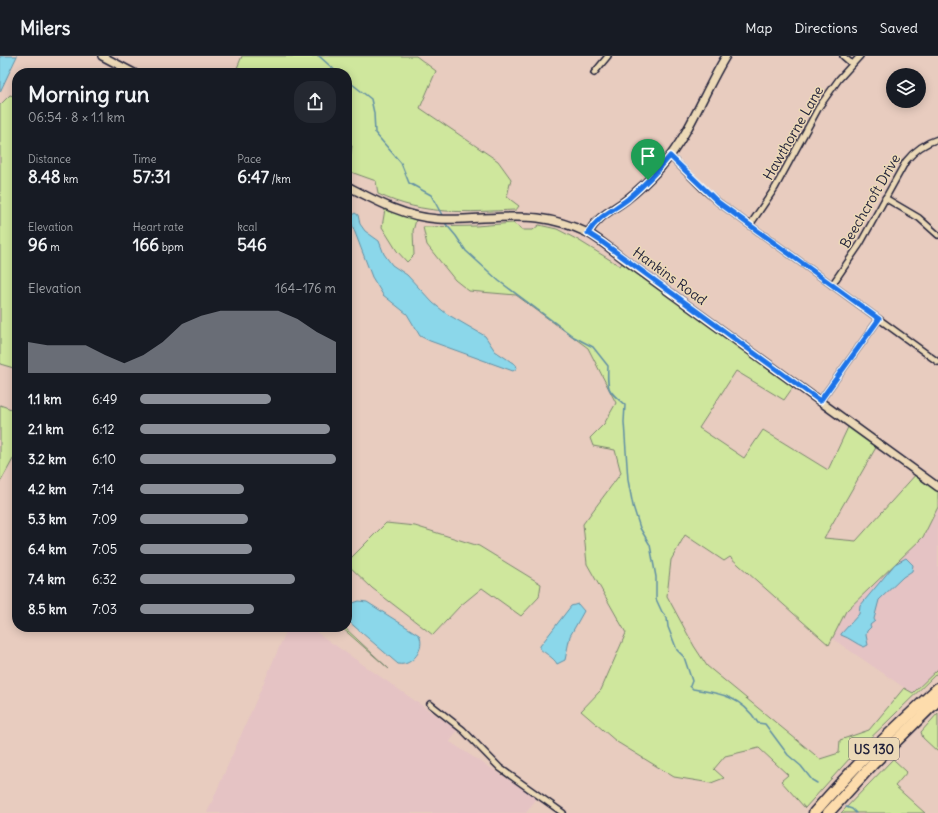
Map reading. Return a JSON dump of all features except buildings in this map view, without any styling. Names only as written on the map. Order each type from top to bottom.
[{"type":"highway","name":"US 130","points":[[814,813],[829,795],[877,746],[938,688]]},
{"type":"highway","name":"US 130","points":[[828,813],[872,765],[938,700]]},
{"type":"main road","points":[[102,56],[125,68]]},
{"type":"main road","points":[[588,233],[596,221],[636,192],[656,173],[670,156],[686,131],[726,56]]},
{"type":"main road","name":"Hankins Road","points":[[352,189],[396,210],[419,216],[438,219],[540,218],[588,233],[938,487]]},
{"type":"street","points":[[594,73],[608,56]]},
{"type":"street","points":[[843,56],[852,64]]},
{"type":"street","name":"Hawthorne Lane","points":[[750,225],[775,188],[819,107],[839,79],[860,56]]},
{"type":"street","name":"Beechcroft Drive","points":[[832,285],[860,244],[903,166],[911,155],[923,146],[938,139]]},
{"type":"street","points":[[670,156],[718,202],[938,362]]},
{"type":"street","points":[[885,198],[919,218],[938,235]]},
{"type":"street","points":[[820,401],[879,319]]},
{"type":"street","points":[[430,704],[463,730],[500,768],[563,813]]},
{"type":"shaded area","points":[[938,507],[938,669],[912,693],[833,639],[846,611],[923,537]]},
{"type":"shaded area","points":[[286,632],[316,632],[457,730],[450,742],[537,798],[526,813],[207,813]]},
{"type":"green space","points":[[242,56],[416,56],[436,71],[420,108],[498,161],[511,179],[507,197],[519,206],[516,210],[463,212],[446,211],[412,206],[378,194],[376,181],[352,172],[352,68],[237,68]]},
{"type":"green space","points":[[10,95],[12,96],[12,368],[0,364],[0,105]]},
{"type":"green space","points":[[385,209],[416,220],[413,231],[414,255],[407,262],[397,251],[382,227]]},
{"type":"green space","points":[[513,223],[523,230],[533,230],[539,225],[557,229],[620,266],[625,259],[796,383],[784,400],[736,371],[699,428],[744,458],[763,430],[828,470],[850,423],[878,444],[824,538],[856,541],[917,473],[938,488],[938,507],[923,537],[846,611],[829,645],[730,557],[724,561],[685,535],[671,560],[667,596],[694,646],[707,666],[820,759],[839,753],[840,740],[869,730],[904,688],[913,693],[938,669],[938,672],[850,758],[805,808],[781,781],[788,775],[759,748],[725,756],[714,769],[724,778],[711,783],[674,777],[617,742],[581,711],[601,690],[626,633],[587,564],[583,524],[621,473],[615,450],[593,446],[590,438],[604,424],[616,403],[588,348],[516,295],[469,291],[455,280],[427,245],[423,227],[476,226]]},
{"type":"green space","points":[[0,405],[12,409],[12,461],[0,481]]},
{"type":"green space","points":[[386,523],[415,526],[479,546],[541,584],[539,597],[521,616],[482,588],[460,606],[433,635],[372,588],[352,569],[352,557]]},
{"type":"green space","points":[[347,632],[349,632],[389,669]]},
{"type":"green space","points":[[938,713],[938,752],[923,738],[921,732]]},
{"type":"green space","points":[[893,759],[907,772],[895,786],[925,813],[841,813]]},
{"type":"water","points":[[0,56],[17,56],[0,92]]},
{"type":"water","points":[[355,213],[358,215],[360,224],[365,231],[379,241],[384,254],[392,265],[407,275],[433,303],[447,314],[485,336],[495,351],[516,365],[517,368],[513,371],[420,336],[407,314],[383,295],[372,277],[352,225],[352,215]]},
{"type":"water","points":[[906,558],[913,565],[912,571],[903,577],[879,600],[874,619],[875,621],[870,625],[871,627],[867,631],[866,635],[868,645],[864,647],[841,635],[859,614],[860,606],[895,564]]},
{"type":"water","points":[[359,601],[367,602],[419,635],[421,645],[413,660],[408,663],[398,664],[352,624],[353,603]]},
{"type":"water","points":[[578,604],[584,611],[570,636],[565,660],[557,664],[540,649],[540,646],[571,606]]},
{"type":"waterway","points":[[319,56],[332,68]]},
{"type":"waterway","points":[[352,84],[371,99],[374,113],[375,133],[401,163],[409,183],[431,195],[442,215]]},
{"type":"waterway","points":[[445,223],[466,251],[499,281],[574,337],[593,347],[608,366],[609,389],[625,405],[624,422],[628,480],[633,506],[640,528],[650,545],[656,577],[656,599],[662,612],[667,618],[668,627],[677,650],[684,657],[692,681],[690,686],[693,689],[713,692],[730,698],[745,707],[758,723],[765,724],[788,755],[801,766],[812,780],[817,783]]},
{"type":"waterway","points":[[846,807],[852,809],[856,813]]},
{"type":"route","points":[[670,156],[718,202],[879,319],[820,401],[702,314],[588,233],[596,221],[636,192],[648,180],[661,168],[670,156]]}]
